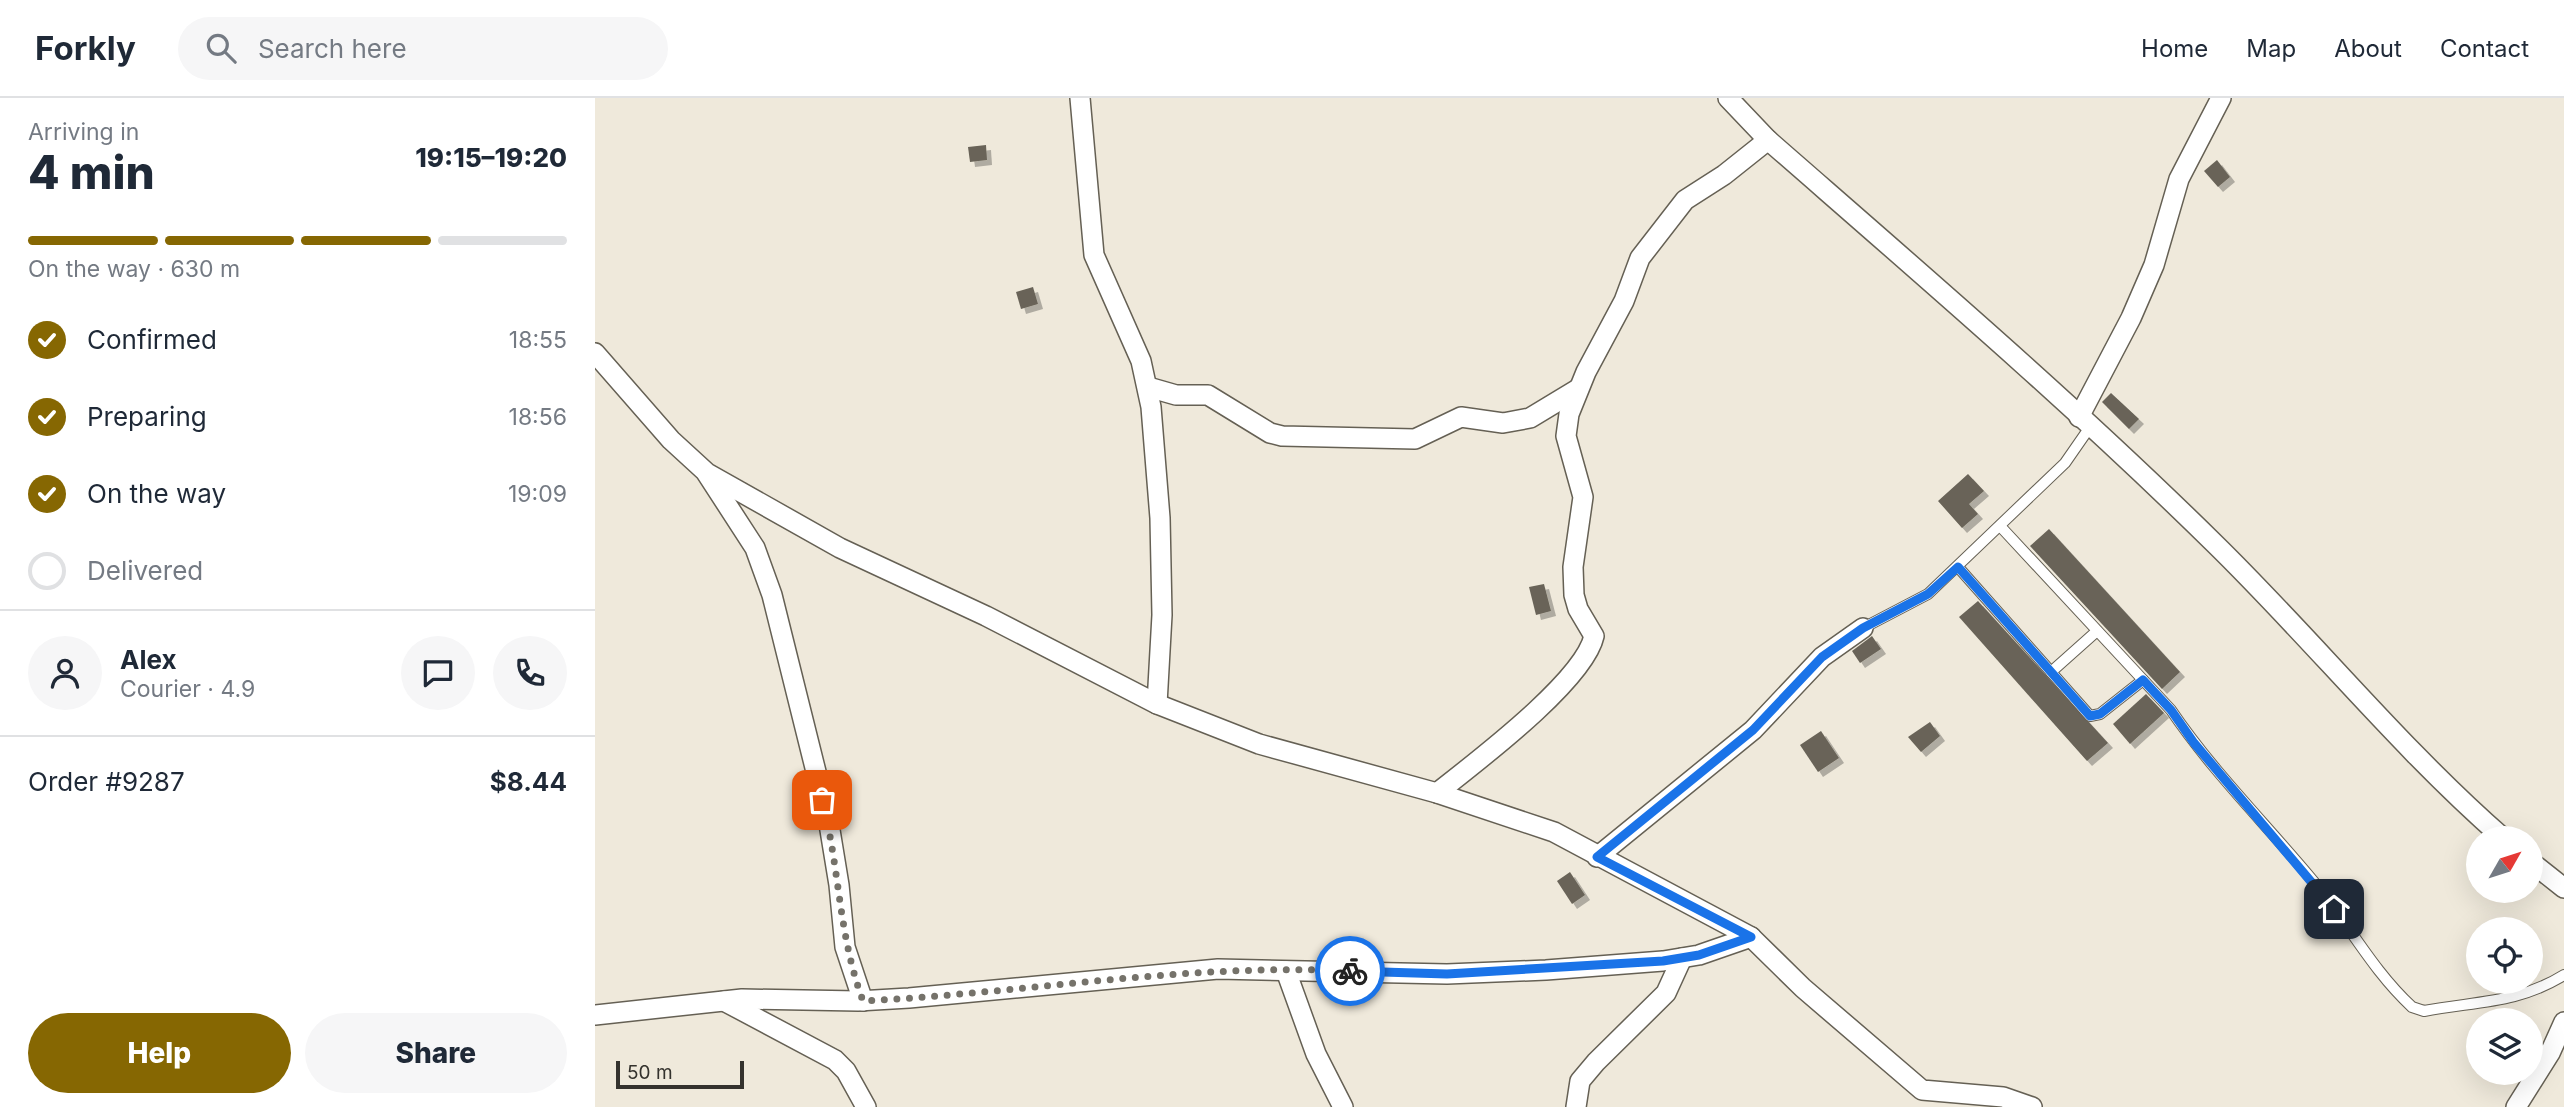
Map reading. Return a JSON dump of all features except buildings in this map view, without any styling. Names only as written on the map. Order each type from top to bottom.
[{"type":"street","points":[[1080,98],[1094,255],[1141,361],[1148,387],[1160,518],[1162,649],[1157,704]]},
{"type":"street","points":[[1728,98],[1768,140],[2085,422],[2217,545],[2420,759],[2490,826]]},
{"type":"street","points":[[2085,422],[2154,265],[2179,179],[2220,99]]},
{"type":"street","points":[[1437,793],[1559,688],[1591,649],[1594,636],[1578,609],[1573,567],[1583,497],[1565,431],[1579,389],[1624,301],[1640,258],[1685,200],[1724,176],[1768,140]]},
{"type":"street","points":[[595,353],[671,440],[707,473],[840,548],[986,616],[1157,704],[1259,744],[1437,793],[1555,832],[1597,857],[1751,937],[1803,988],[1922,1090],[2003,1097],[2032,1107]]},
{"type":"street","points":[[1148,387],[1176,395],[1208,395],[1270,433],[1282,436],[1395,439],[1425,436],[1461,417],[1503,423],[1530,418],[1555,406],[1579,389]]},
{"type":"street","points":[[707,473],[726,508],[755,548],[772,595],[829,824],[845,947],[863,1001]]},
{"type":"street","points":[[1597,857],[1753,730],[1822,657],[1863,628]]},
{"type":"street","points":[[2543,871],[2564,888]]},
{"type":"street","points":[[595,1016],[724,1000],[863,1001],[1042,988],[1218,969],[1447,974],[1682,958],[1751,937]]},
{"type":"street","points":[[1576,1107],[1580,1081],[1667,993],[1682,958]]},
{"type":"street","points":[[1286,971],[1316,1054],[1343,1107]]},
{"type":"street","points":[[724,1000],[835,1060],[846,1071],[866,1107]]},
{"type":"street","points":[[2516,1107],[2550,1053],[2564,1021]]},
{"type":"lane","points":[[1863,628],[1928,594],[1958,567],[2065,463],[2085,422]]},
{"type":"lane","points":[[2000,526],[2171,710],[2194,743],[2313,881],[2356,943],[2412,1007],[2424,1011],[2509,999],[2528,995],[2564,975]]},
{"type":"lane","points":[[1958,567],[2093,717],[2143,680]]},
{"type":"lane","points":[[2051,672],[2097,631]]},
{"type":"way so far","points":[[822,800],[829,824],[839,885],[845,947],[863,1001],[1042,988],[1218,969],[1350,971]]},
{"type":"route","points":[[1350,971],[1447,974],[1546,970],[1609,962],[1663,961],[1699,955],[1751,937],[1597,857],[1753,730],[1822,657],[1863,628],[1928,594],[1958,567],[2090,716],[2098,716],[2143,680],[2171,710],[2194,743],[2334,909]]}]
